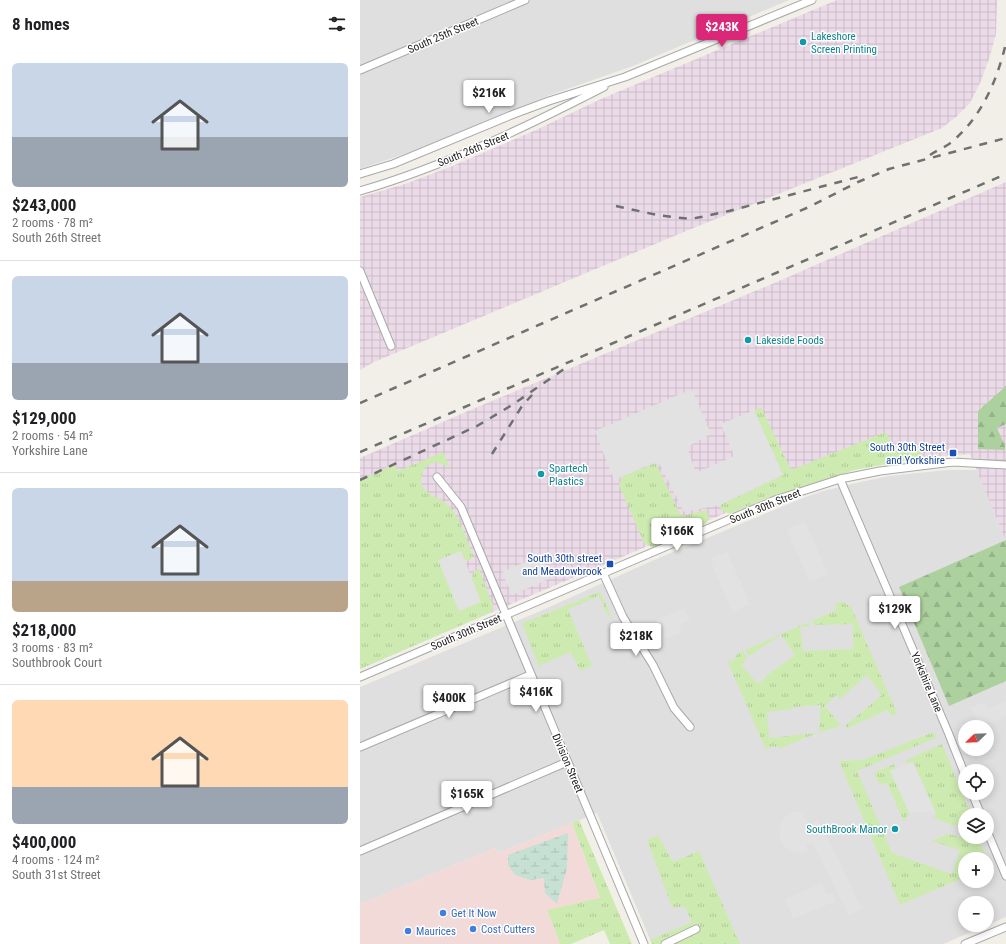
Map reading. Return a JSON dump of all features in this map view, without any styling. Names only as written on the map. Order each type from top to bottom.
[{"type":"street","name":"South 25th Street","points":[[360,70],[525,0]]},
{"type":"street","name":"South 26th Street","points":[[360,190],[398,179],[523,128],[625,77],[812,0]]},
{"type":"street","name":"South 26th Street","points":[[360,174],[393,164],[549,101],[625,77]]},
{"type":"street","points":[[360,271],[391,346]]},
{"type":"street","name":"South 30th Street","points":[[360,677],[775,500],[840,479],[880,471],[953,462],[1006,465]]},
{"type":"street","name":"Division Street","points":[[437,477],[461,507],[505,616],[644,944]]},
{"type":"street","name":"Yorkshire Lane","points":[[840,479],[961,764]]},
{"type":"street","points":[[603,573],[622,617],[653,665],[674,708],[690,727]]},
{"type":"street","points":[[360,746],[530,675]]},
{"type":"street","points":[[360,851],[567,762]]},
{"type":"street","points":[[992,844],[1006,876]]},
{"type":"street","points":[[965,944],[1006,927]]},
{"type":"street","points":[[665,944],[696,929]]},
{"type":"shaded area","points":[[360,0],[789,0],[633,66],[550,95],[413,151],[360,169]]},
{"type":"shaded area","points":[[837,0],[997,0],[996,34],[981,81],[970,103],[942,128],[691,229],[374,362],[360,370],[360,197],[405,184],[450,167],[536,130],[601,99]]},
{"type":"shaded area","points":[[1006,182],[1006,541],[970,454],[870,463],[775,492],[360,669],[360,458],[475,408],[772,284]]},
{"type":"shaded area","points":[[692,389],[711,434],[687,447],[696,473],[734,456],[721,424],[754,410],[783,475],[720,505],[684,512],[658,461],[614,480],[595,431]]},
{"type":"shaded area","points":[[947,470],[977,470],[1006,541],[1006,917],[994,922],[994,896],[958,896],[958,932],[971,932],[943,944],[652,944],[597,813],[498,853],[495,848],[360,904],[360,687],[538,612],[654,560],[803,498],[823,491],[889,476]]},
{"type":"shaded area","points":[[805,522],[828,574],[809,581],[787,529]]},
{"type":"shaded area","points":[[461,551],[481,602],[459,611],[438,560]]},
{"type":"shaded area","points":[[727,552],[750,604],[732,612],[710,559]]},
{"type":"shaded area","points":[[541,555],[551,578],[512,595],[502,572]]},
{"type":"shaded area","points":[[684,608],[690,621],[679,625],[682,633],[662,639],[655,621]]},
{"type":"shaded area","points":[[1006,701],[1006,716],[994,721],[976,720],[971,707],[984,702],[988,709]]},
{"type":"shaded area","points":[[913,762],[935,812],[909,812],[890,771]]},
{"type":"shaded area","points":[[794,812],[804,812],[803,818],[811,824],[817,820],[840,862],[862,908],[849,916],[812,843],[806,845],[808,852],[801,853],[793,852],[786,848],[781,842],[779,832],[780,824],[784,818]]},
{"type":"shaded area","points":[[572,823],[600,899],[547,910],[560,944],[360,944],[360,904],[495,848],[498,853]]},
{"type":"shaded area","points":[[821,883],[827,895],[832,893],[836,901],[793,919],[785,899]]},
{"type":"green space","points":[[1006,386],[1006,424],[997,428],[1005,446],[1005,450],[978,449],[978,411]]},
{"type":"green space","points":[[761,407],[791,470],[886,432],[895,452],[923,450],[920,458],[855,470],[767,498],[730,514],[721,510],[720,505],[783,475],[754,410]]},
{"type":"green space","points":[[443,452],[450,467],[436,462],[425,467],[421,482],[425,490],[445,502],[456,516],[474,557],[468,561],[465,560],[460,551],[481,602],[472,579],[473,572],[479,569],[493,605],[492,612],[360,669],[360,480],[395,464],[398,471]]},
{"type":"green space","points":[[656,463],[681,516],[706,510],[709,517],[707,523],[652,547],[644,543],[619,485],[623,476]]},
{"type":"green space","points":[[1006,540],[1006,681],[949,706],[899,587]]},
{"type":"green space","points":[[599,592],[602,595],[611,616],[608,616],[599,596],[568,609],[592,666],[580,671],[571,652],[539,666],[523,623]]},
{"type":"green space","points":[[843,602],[851,607],[897,713],[892,716],[887,710],[848,728],[845,726],[882,695],[867,675],[840,699],[836,695],[825,706],[841,726],[819,732],[821,705],[793,707],[793,709],[767,712],[769,738],[817,733],[781,748],[772,746],[766,750],[727,660],[733,661],[738,653],[743,651],[747,658],[742,666],[758,684],[767,675],[795,655],[781,635],[749,656],[745,650],[809,622],[810,626],[800,627],[803,651],[853,649],[853,624],[814,625],[812,621],[836,610],[835,603]]},
{"type":"green space","points":[[934,732],[937,737],[857,771],[892,853],[952,874],[958,856],[958,880],[900,905],[839,761],[863,760]]},
{"type":"green space","points":[[942,744],[958,783],[958,800],[965,800],[968,808],[958,808],[958,826],[945,823],[933,817],[936,813],[913,762],[907,764],[906,760]]},
{"type":"green space","points":[[894,764],[896,769],[890,771],[909,812],[904,822],[887,783],[880,785],[874,773]]},
{"type":"green space","points":[[579,820],[632,944],[610,944],[604,930],[571,944],[560,944],[547,910],[600,898],[572,823]]},
{"type":"green space","points":[[568,833],[567,868],[557,904],[545,893],[544,878],[530,880],[515,875],[508,865],[508,855]]},
{"type":"green space","points":[[947,834],[958,836],[958,844],[981,844],[984,852],[959,852],[960,850],[932,841]]},
{"type":"green space","points":[[658,835],[673,862],[699,851],[740,944],[652,944],[650,940],[692,922],[685,907],[672,907],[647,840]]},
{"type":"railway","points":[[930,155],[949,144],[960,134],[979,111],[998,71],[1006,43]]},
{"type":"railway","points":[[360,403],[809,207],[858,182],[889,169],[1006,138]]},
{"type":"railway","points":[[360,452],[1006,174]]},
{"type":"railway","points":[[616,206],[657,215],[690,219],[729,211],[858,177]]},
{"type":"railway","points":[[360,480],[477,426],[512,405],[567,367]]},
{"type":"railway","points":[[492,454],[522,406],[532,395]]},
{"type":"place","name":"Lakeshore Screen Printing","points":[[803,42]]},
{"type":"place","name":"Lakeside Foods","points":[[748,340]]},
{"type":"place","name":"South 30th Street and Yorkshire","points":[[953,453]]},
{"type":"place","name":"Spartech Plastics","points":[[541,474]]},
{"type":"place","name":"South 30th street and Meadowbrook","points":[[610,564]]},
{"type":"place","name":"SouthBrook Manor","points":[[895,829]]},
{"type":"place","name":"Get It Now","points":[[443,913]]},
{"type":"place","name":"Cost Cutters","points":[[473,929]]},
{"type":"place","name":"Maurices","points":[[408,931]]}]
